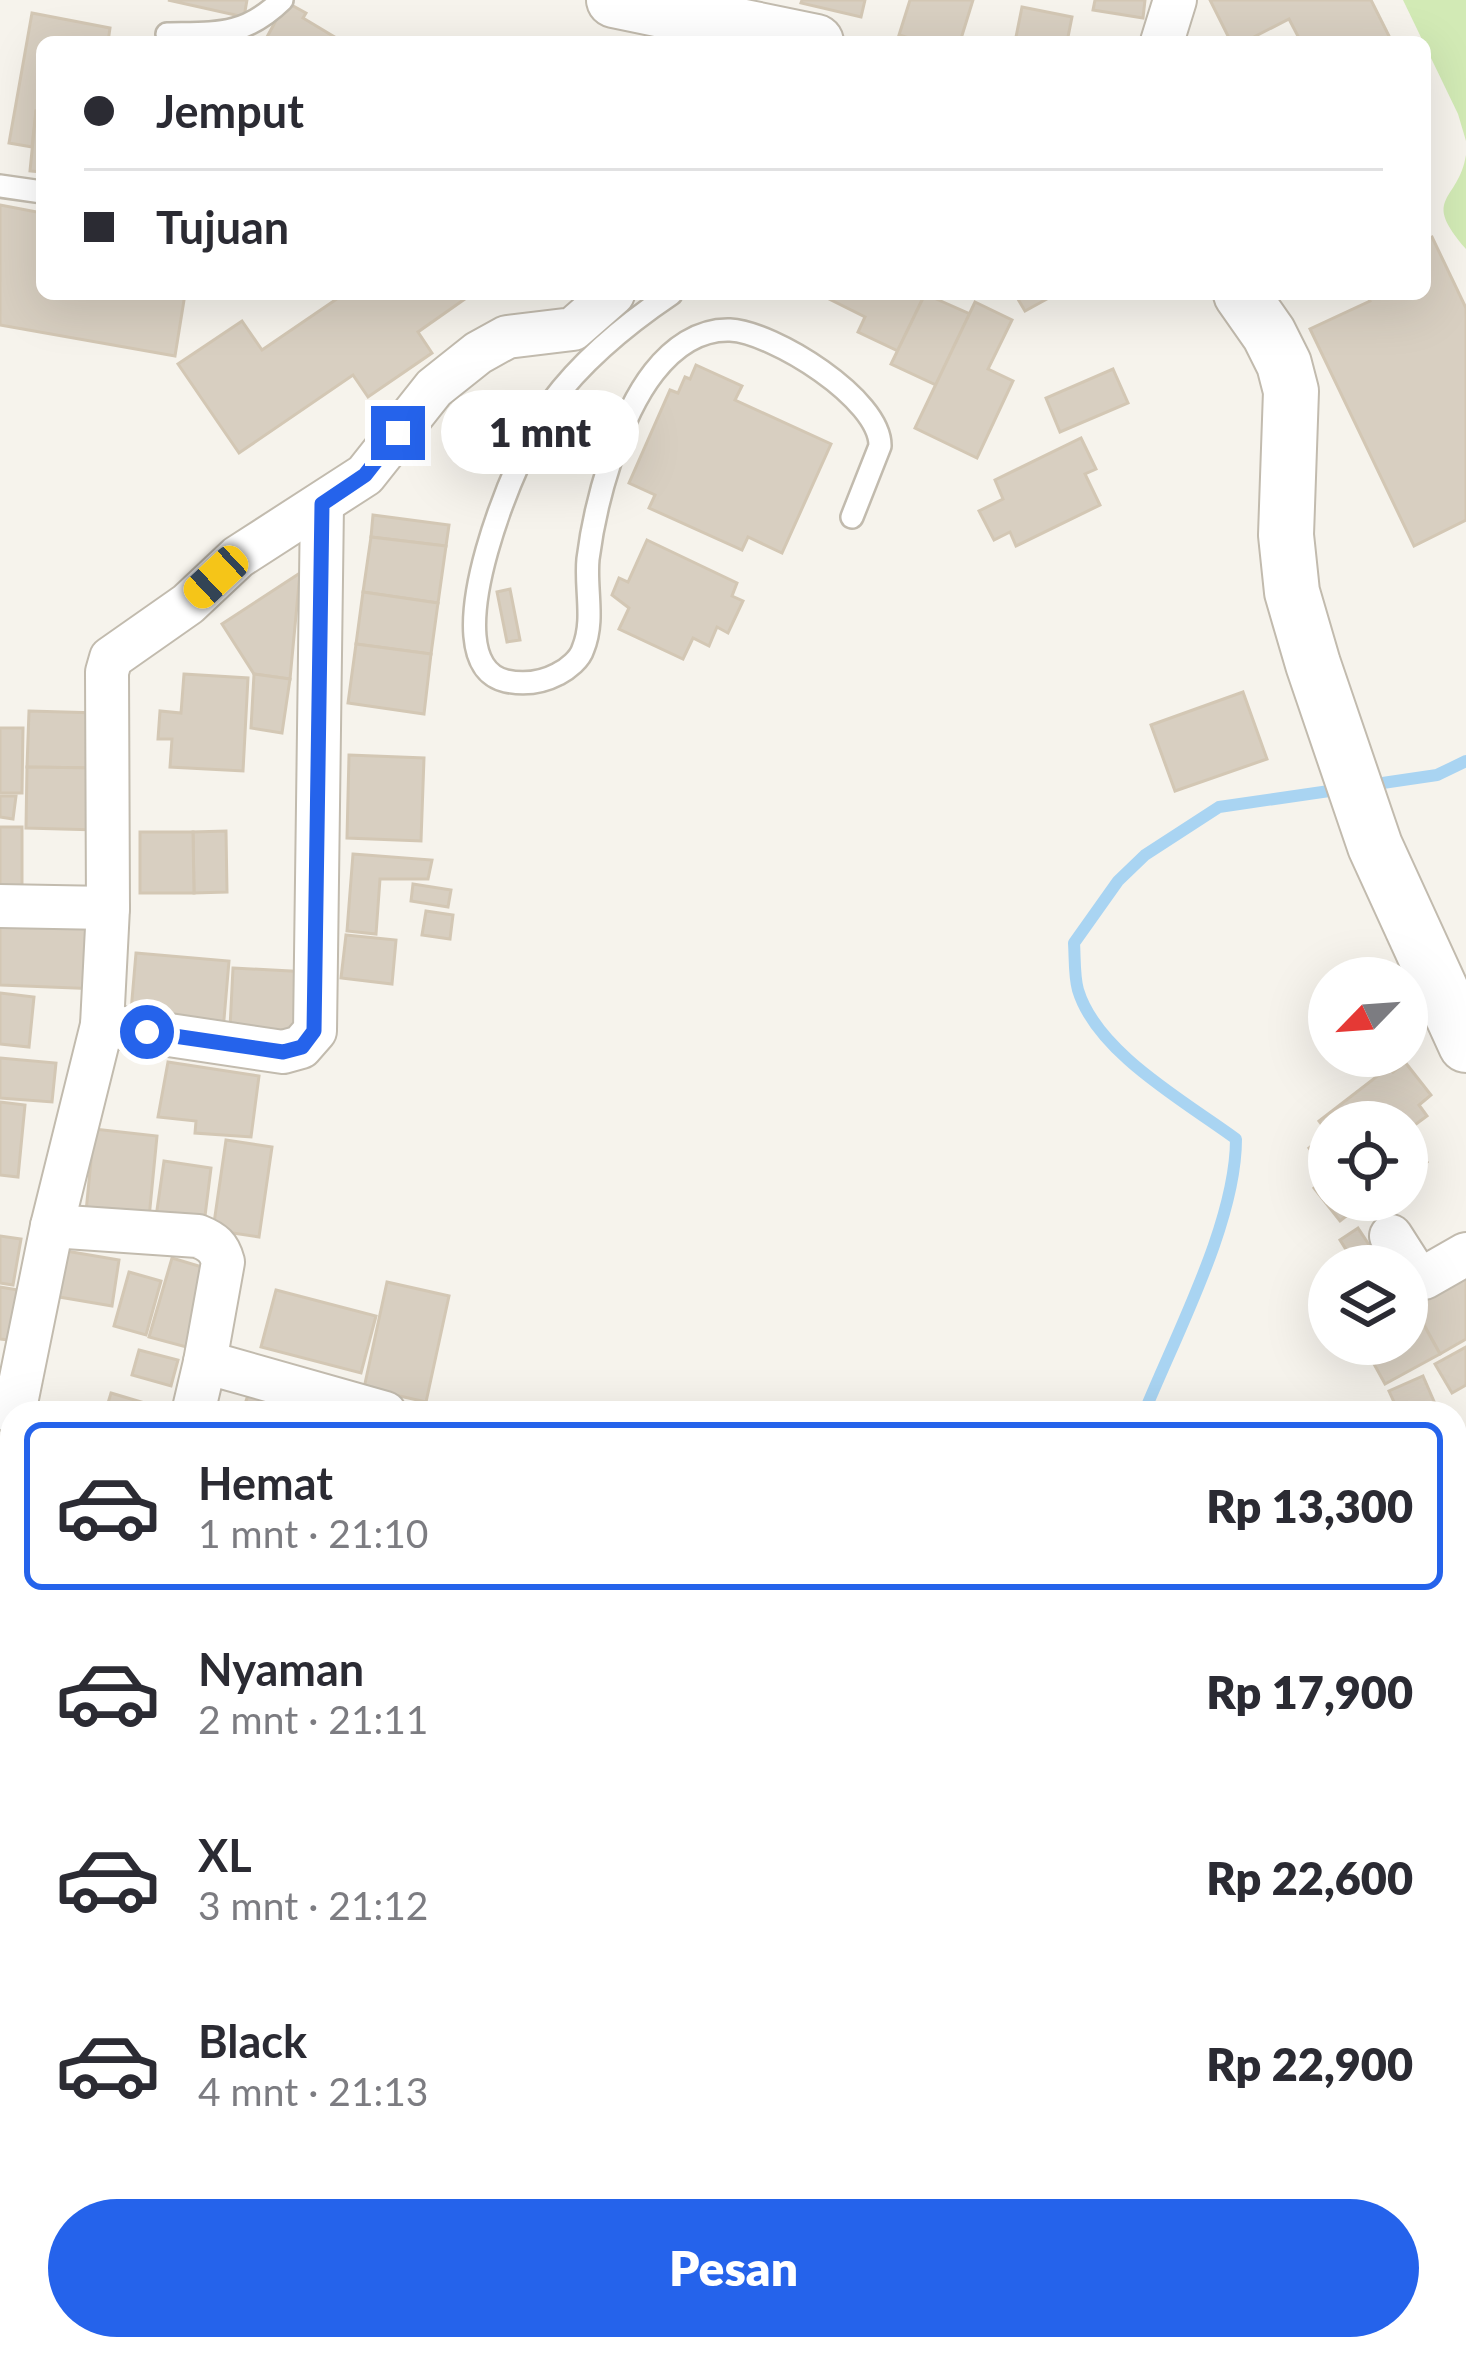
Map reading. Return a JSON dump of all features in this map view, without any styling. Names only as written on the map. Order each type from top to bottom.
[{"type":"street","points":[[1164,36],[1175,0]]},
{"type":"street","points":[[633,2],[786,36]]},
{"type":"street","points":[[16,1401],[52,1226],[102,1025],[108,908],[107,672],[111,658],[188,604],[238,557],[365,475],[434,388],[478,353],[507,337],[573,329],[606,300]]},
{"type":"street","points":[[1245,300],[1269,334],[1291,391],[1286,536],[1292,592],[1312,664],[1375,846],[1466,1045]]},
{"type":"street","points":[[102,1025],[283,1052],[302,1047],[314,1031],[322,504]]},
{"type":"street","points":[[0,906],[108,908]]},
{"type":"street","points":[[52,1226],[198,1236],[219,1250],[223,1262],[197,1401]]},
{"type":"street","points":[[1391,1236],[1414,1272],[1424,1278],[1466,1254]]},
{"type":"street","points":[[205,1362],[343,1401]]},
{"type":"lane","points":[[166,34],[232,32],[266,15],[282,0]]},
{"type":"lane","points":[[0,186],[36,191]]},
{"type":"lane","points":[[662,300],[632,320],[550,404],[521,458],[500,506],[474,620],[473,644],[482,666],[499,680],[528,685],[562,673],[582,654],[590,626],[588,562],[600,496],[626,424],[650,376],[676,346],[703,335],[730,330],[773,343],[824,371],[869,416],[880,446],[852,517]]},
{"type":"green space","points":[[1403,0],[1466,0],[1466,141],[1431,58],[1431,36],[1420,36]]},
{"type":"green space","points":[[1466,155],[1466,249],[1452,232],[1444,209]]},
{"type":"building","points":[[168,0],[247,0],[244,17]]},
{"type":"building","points":[[802,0],[865,0],[861,17]]},
{"type":"building","points":[[910,0],[973,0],[962,36],[899,35]]},
{"type":"building","points":[[1095,0],[1145,0],[1143,18],[1093,10]]},
{"type":"building","points":[[1210,0],[1371,0],[1389,36],[1298,36],[1289,19],[1256,36],[1228,36]]},
{"type":"building","points":[[286,2],[333,36],[268,36]]},
{"type":"building","points":[[1022,7],[1072,17],[1068,36],[1016,36]]},
{"type":"building","points":[[32,13],[110,28],[109,36],[36,36],[32,147],[9,143]]},
{"type":"building","points":[[36,111],[36,172],[30,171]]},
{"type":"building","points":[[0,205],[36,212],[36,300],[184,300],[175,356],[0,325]]},
{"type":"building","points":[[1431,238],[1466,308],[1466,520],[1414,546],[1310,329],[1370,300],[1431,300]]},
{"type":"building","points":[[335,300],[463,300],[418,332],[432,353],[368,397],[353,375],[239,453],[178,364],[242,321],[262,350]]},
{"type":"building","points":[[831,300],[922,300],[898,351],[858,332],[865,317]]},
{"type":"building","points":[[922,300],[938,300],[970,314],[936,385],[891,364]]},
{"type":"building","points":[[1019,300],[1045,300],[1025,311]]},
{"type":"building","points":[[975,302],[1012,320],[988,369],[1013,381],[977,458],[915,428]]},
{"type":"building","points":[[696,365],[742,386],[735,400],[831,444],[782,553],[748,537],[742,550],[649,508],[655,495],[629,483],[670,390],[678,393]]},
{"type":"building","points":[[1113,369],[1128,403],[1060,432],[1046,398]]},
{"type":"building","points":[[1081,438],[1096,469],[1085,474],[1100,505],[1016,546],[1010,532],[994,540],[979,511],[1003,499],[995,480]]},
{"type":"building","points":[[373,515],[449,525],[446,546],[371,537]]},
{"type":"building","points":[[371,537],[446,546],[438,603],[363,592]]},
{"type":"building","points":[[647,540],[737,583],[732,596],[743,601],[728,633],[717,627],[709,646],[693,638],[683,659],[619,629],[629,608],[612,595],[619,578],[628,582]]},
{"type":"building","points":[[300,573],[290,679],[254,674],[222,624]]},
{"type":"building","points":[[510,589],[520,640],[507,642],[497,592]]},
{"type":"building","points":[[363,592],[438,603],[431,654],[356,644]]},
{"type":"building","points":[[356,644],[431,654],[424,714],[348,703]]},
{"type":"building","points":[[184,674],[248,678],[243,771],[170,767],[172,739],[158,739],[160,711],[181,713]]},
{"type":"building","points":[[254,674],[290,679],[282,733],[251,728]]},
{"type":"building","points":[[1243,692],[1267,759],[1175,791],[1151,725]]},
{"type":"building","points":[[29,711],[99,713],[98,768],[27,767]]},
{"type":"building","points":[[0,728],[23,728],[22,793],[0,793]]},
{"type":"building","points":[[349,755],[424,758],[421,841],[347,838]]},
{"type":"building","points":[[27,767],[98,768],[97,830],[26,828]]},
{"type":"building","points":[[0,796],[16,796],[13,819],[0,817]]},
{"type":"building","points":[[0,827],[22,827],[22,898],[0,898]]},
{"type":"building","points":[[226,831],[227,892],[194,893],[193,832]]},
{"type":"building","points":[[140,832],[193,832],[194,893],[140,893]]},
{"type":"building","points":[[353,854],[432,860],[428,879],[380,879],[376,934],[347,931]]},
{"type":"building","points":[[413,884],[451,890],[448,907],[411,901]]},
{"type":"building","points":[[426,911],[453,915],[450,939],[422,935]]},
{"type":"building","points":[[0,924],[100,928],[98,989],[0,985]]},
{"type":"building","points":[[346,935],[396,940],[392,984],[341,978]]},
{"type":"building","points":[[136,953],[229,961],[223,1031],[130,1023]]},
{"type":"building","points":[[233,968],[308,972],[305,1032],[230,1028]]},
{"type":"building","points":[[0,993],[34,997],[29,1047],[0,1044]]},
{"type":"building","points":[[0,1058],[56,1063],[52,1102],[0,1098]]},
{"type":"building","points":[[168,1062],[259,1076],[251,1137],[195,1133],[196,1121],[158,1117]]},
{"type":"building","points":[[1376,1077],[1417,1077],[1431,1095],[1424,1101],[1345,1101]]},
{"type":"building","points":[[0,1102],[25,1105],[18,1177],[0,1175]]},
{"type":"building","points":[[94,1129],[157,1136],[149,1218],[86,1212]]},
{"type":"building","points":[[226,1140],[272,1147],[259,1237],[213,1230]]},
{"type":"building","points":[[164,1161],[211,1168],[204,1224],[156,1217]]},
{"type":"building","points":[[1358,1228],[1369,1245],[1343,1245],[1340,1240]]},
{"type":"building","points":[[0,1236],[21,1239],[13,1285],[0,1283]]},
{"type":"building","points":[[66,1251],[119,1260],[112,1306],[59,1297]]},
{"type":"building","points":[[172,1258],[212,1270],[190,1348],[149,1337]]},
{"type":"building","points":[[129,1272],[161,1281],[146,1335],[114,1326]]},
{"type":"building","points":[[1466,1277],[1466,1339],[1440,1354],[1428,1332],[1428,1299]]},
{"type":"building","points":[[387,1282],[449,1296],[426,1401],[364,1388]]},
{"type":"building","points":[[0,1287],[24,1291],[17,1341],[0,1339]]},
{"type":"building","points":[[276,1290],[376,1316],[361,1373],[261,1347]]},
{"type":"building","points":[[1428,1332],[1440,1354],[1428,1361]]},
{"type":"building","points":[[1466,1347],[1466,1385],[1452,1393],[1435,1364]]},
{"type":"building","points":[[139,1350],[178,1360],[171,1386],[132,1375]]},
{"type":"building","points":[[1375,1365],[1420,1365],[1385,1384]]},
{"type":"building","points":[[1423,1376],[1434,1401],[1394,1401],[1389,1391]]},
{"type":"building","points":[[250,1389],[281,1401],[246,1401]]},
{"type":"building","points":[[111,1393],[138,1401],[109,1401]]},
{"type":"waterway","points":[[1369,785],[1437,775],[1466,761]]},
{"type":"waterway","points":[[1149,1401],[1215,1241],[1226,1206],[1236,1139],[1145,1074],[1104,1035],[1078,990],[1074,943],[1118,881],[1145,855],[1219,807],[1343,789]]},
{"type":"route","points":[[147,1032],[283,1052],[302,1047],[314,1031],[322,504],[365,475],[398,433]]}]
